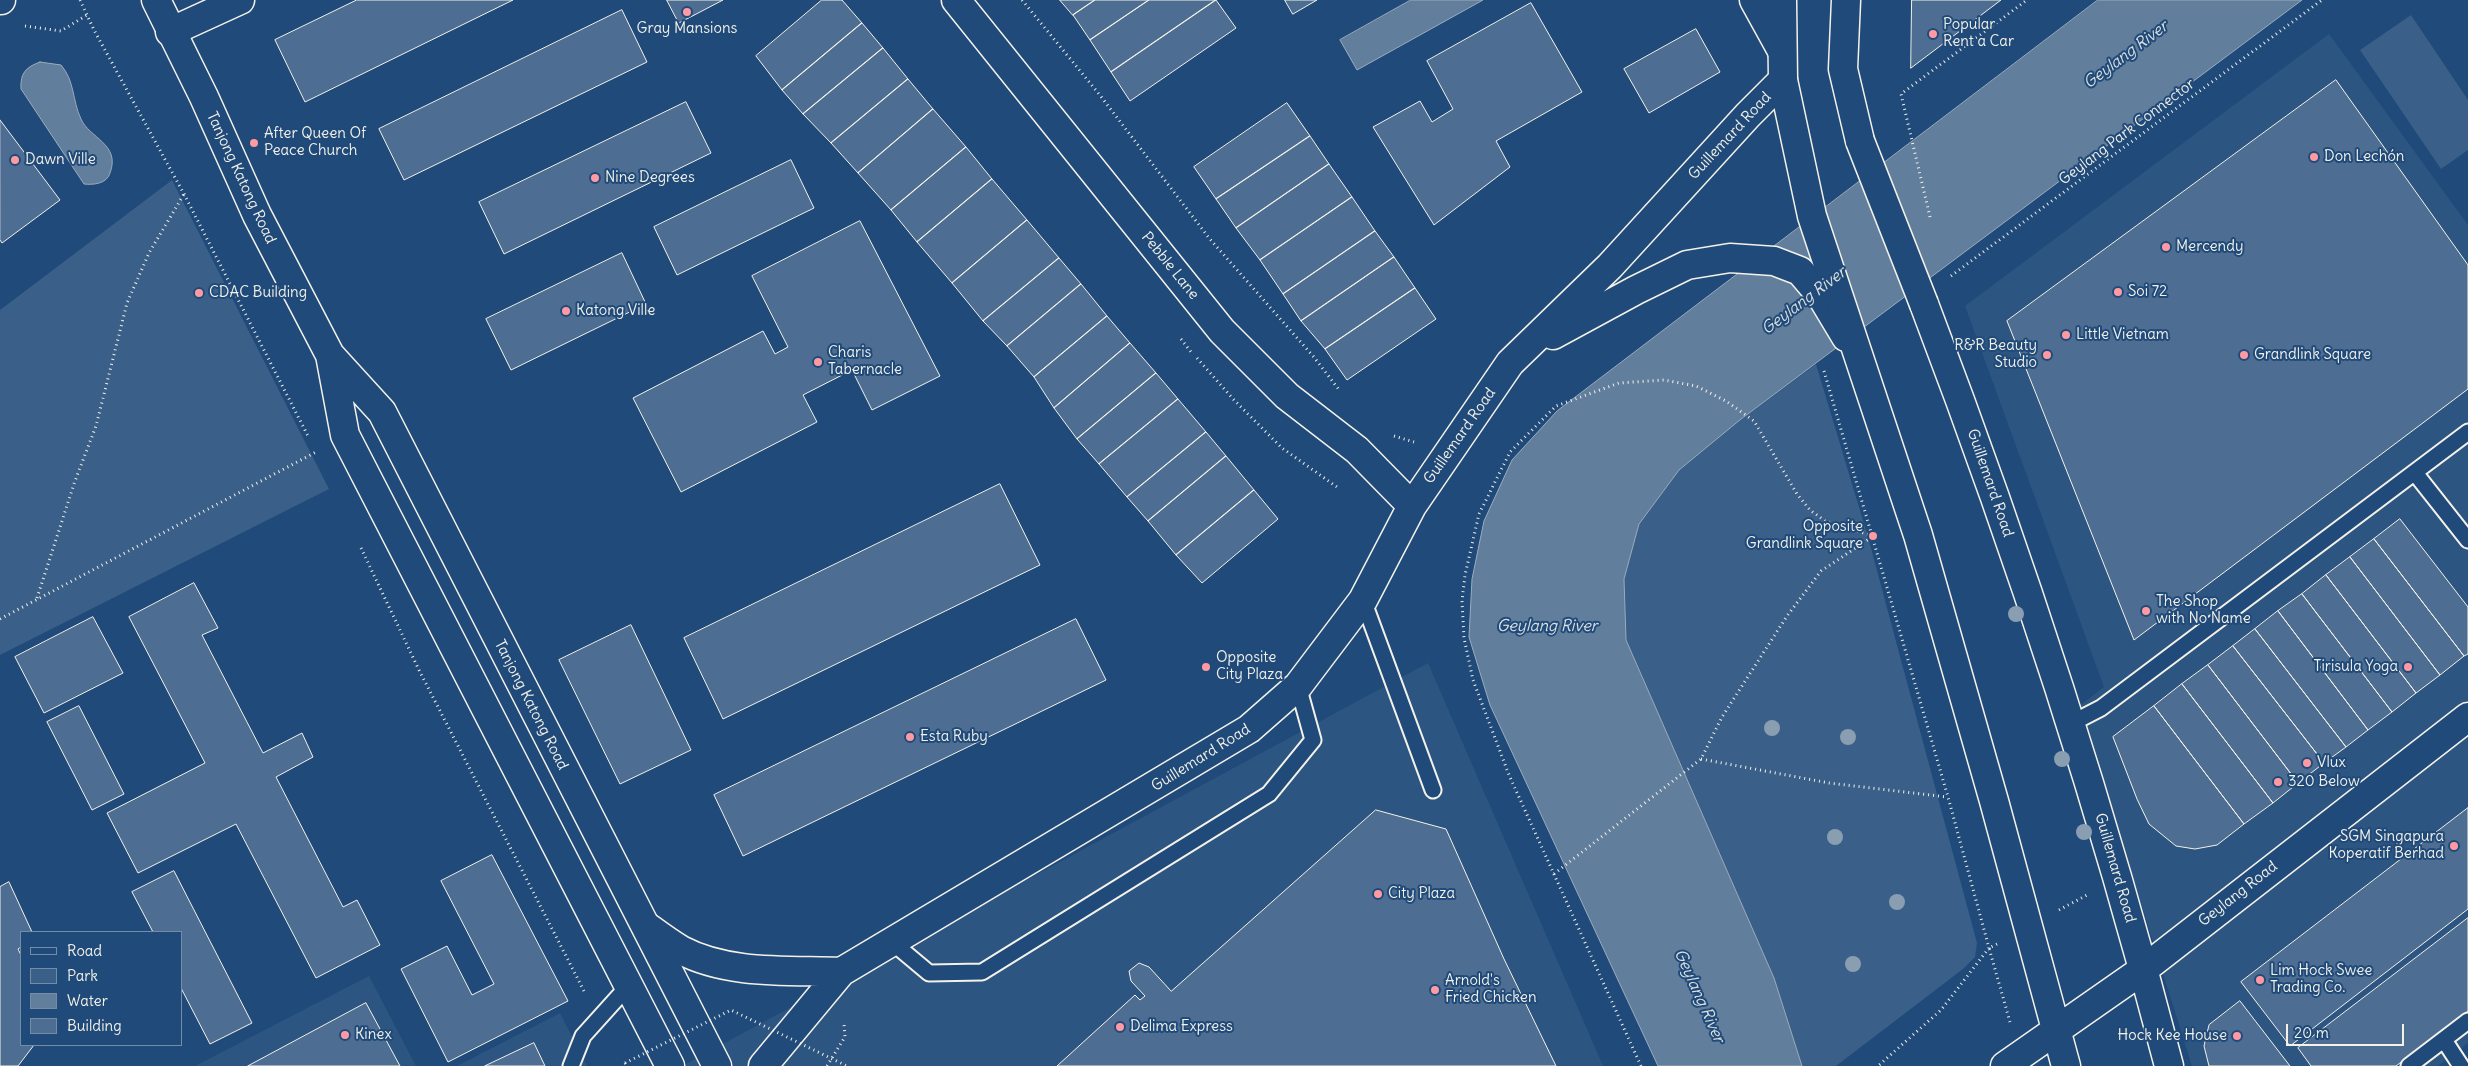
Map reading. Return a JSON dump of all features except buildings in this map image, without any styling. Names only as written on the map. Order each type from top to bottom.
[{"type":"main road","name":"Tanjong Katong Road","points":[[156,0],[170,32],[204,97],[257,215],[330,354],[382,412],[717,1066]]},
{"type":"main road","points":[[170,32],[240,0]]},
{"type":"main road","name":"Pebble Lane","points":[[956,0],[1222,331],[1287,396],[1357,450],[1412,506]]},
{"type":"main road","points":[[1754,0],[1781,49]]},
{"type":"main road","name":"Guillemard Road","points":[[1782,0],[1781,49],[1783,80],[1812,216],[1918,535],[1994,801],[2066,1066]]},
{"type":"main road","name":"Guillemard Road","points":[[1846,0],[1843,69],[1860,141],[1970,424],[2072,723],[2144,969],[2169,1066]]},
{"type":"main road","name":"Guillemard Road","points":[[763,1066],[840,972],[1249,729],[1298,686],[1363,600],[1412,506],[1510,363],[1610,266],[1748,115],[1783,80]]},
{"type":"main road","name":"Guillemard Road","points":[[1510,363],[1570,325],[1687,265],[1730,258],[1774,261],[1800,271],[1822,297],[1863,366]]},
{"type":"main road","name":"Tanjong Katong Road","points":[[330,354],[345,435],[670,1066]]},
{"type":"main road","name":"Geylang Road","points":[[2005,1066],[2144,969],[2468,718]]},
{"type":"main road","points":[[646,926],[681,950],[710,961],[749,968],[840,972]]},
{"type":"lane","points":[[2072,723],[2101,708],[2468,432]]},
{"type":"lane","points":[[2415,473],[2468,540]]},
{"type":"lane","points":[[1363,600],[1433,790]]},
{"type":"lane","points":[[892,942],[929,973],[982,972],[1269,794],[1313,740],[1298,686]]},
{"type":"lane","points":[[571,1066],[583,1036],[628,985]]},
{"type":"lane","points":[[2409,1066],[2468,1021]]},
{"type":"lane","points":[[2444,1040],[2461,1066]]},
{"type":"path","points":[[80,0],[184,194],[320,461]]},
{"type":"path","points":[[1022,0],[1099,94],[1209,238],[1313,356],[1342,393]]},
{"type":"path","points":[[1931,225],[1901,94],[2027,0]]},
{"type":"path","name":"Geylang Park Connector","points":[[1945,281],[2322,0]]},
{"type":"path","points":[[22,26],[60,31],[87,15]]},
{"type":"path","points":[[37,598],[75,481],[96,426],[127,303],[149,253],[184,194]]},
{"type":"path","points":[[1641,1066],[1509,775],[1480,704],[1467,657],[1462,602],[1465,575],[1480,514],[1510,452],[1556,406],[1619,383],[1664,380],[1696,386],[1726,402],[1754,421],[1796,494],[1810,510],[1825,520],[1872,536]]},
{"type":"path","points":[[1827,382],[1948,797],[1989,948],[1941,1010],[1878,1066]]},
{"type":"path","points":[[1387,434],[1420,443]]},
{"type":"path","points":[[0,619],[316,452]]},
{"type":"path","points":[[1554,874],[1701,759],[1722,717],[1787,616],[1821,571],[1872,536]]},
{"type":"path","points":[[357,539],[419,670],[599,1020]]},
{"type":"path","points":[[1701,759],[1854,787],[1948,797]]},
{"type":"path","points":[[626,1065],[731,1010],[847,1066]]},
{"type":"shaded area","points":[[2329,34],[2468,225],[2468,1043],[2438,1066],[2192,1066],[2079,706],[2104,687],[1965,306]]},
{"type":"shaded area","points":[[1428,663],[1603,1066],[682,1066]]},
{"type":"shaded area","points":[[369,976],[416,1066],[195,1066]]},
{"type":"shaded area","points":[[560,1013],[587,1066],[457,1066]]},
{"type":"green space","points":[[2411,15],[2468,100],[2468,150],[2441,169],[2360,50]]},
{"type":"green space","points":[[172,180],[329,489],[0,655],[0,310]]},
{"type":"green space","points":[[1816,364],[1868,537],[1977,943],[1975,957],[1963,969],[1836,1066],[1802,1066],[1774,978],[1626,640],[1624,579],[1639,524],[1679,470],[1741,419]]},
{"type":"water","points":[[1411,0],[1483,0],[1357,70],[1340,40]]},
{"type":"water","name":"Geylang River","points":[[2098,0],[2302,0],[1741,419],[1679,470],[1639,524],[1624,579],[1626,640],[1774,978],[1802,1066],[1658,1066],[1490,705],[1469,637],[1472,579],[1484,521],[1512,460],[1557,411]]},
{"type":"water","points":[[40,62],[61,65],[66,71],[81,119],[85,126],[108,148],[112,163],[110,173],[103,182],[84,184],[21,89],[25,71]]},
{"type":"place","name":"Gray Mansions","points":[[687,12]]},
{"type":"place","name":"Popular Rent a Car","points":[[1933,34]]},
{"type":"place","name":"After Queen Of Peace Church","points":[[254,143]]},
{"type":"place","name":"Don Lechón","points":[[2314,157]]},
{"type":"place","name":"Dawn Ville","points":[[15,160]]},
{"type":"place","name":"Nine Degrees","points":[[595,178]]},
{"type":"place","name":"Mercendy","points":[[2166,247]]},
{"type":"place","name":"Soi 72","points":[[2118,292]]},
{"type":"place","name":"CDAC Building","points":[[199,293]]},
{"type":"place","name":"Katong Ville","points":[[566,311]]},
{"type":"place","name":"Little Vietnam","points":[[2066,335]]},
{"type":"place","name":"R&R Beauty Studio","points":[[2047,355]]},
{"type":"place","name":"Grandlink Square","points":[[2244,355]]},
{"type":"place","name":"Charis Tabernacle","points":[[818,362]]},
{"type":"place","name":"Opposite Grandlink Square","points":[[1873,536]]},
{"type":"place","name":"The Shop with No Name","points":[[2146,611]]},
{"type":"place","name":"Opposite City Plaza","points":[[1206,667]]},
{"type":"place","name":"Tirisula Yoga","points":[[2408,667]]},
{"type":"place","name":"Esta Ruby","points":[[910,737]]},
{"type":"place","name":"Vlux","points":[[2307,763]]},
{"type":"place","name":"320 Below","points":[[2278,782]]},
{"type":"place","name":"SGM Singapura Koperatif Berhad","points":[[2454,846]]},
{"type":"place","name":"City Plaza","points":[[1378,894]]},
{"type":"place","name":"Lim Hock Swee Trading Co.","points":[[2260,980]]},
{"type":"place","name":"Arnold's Fried Chicken","points":[[1435,990]]},
{"type":"place","name":"Delima Express","points":[[1120,1027]]},
{"type":"place","name":"Kinex","points":[[345,1035]]},
{"type":"place","name":"Hock Kee House","points":[[2237,1036]]}]
